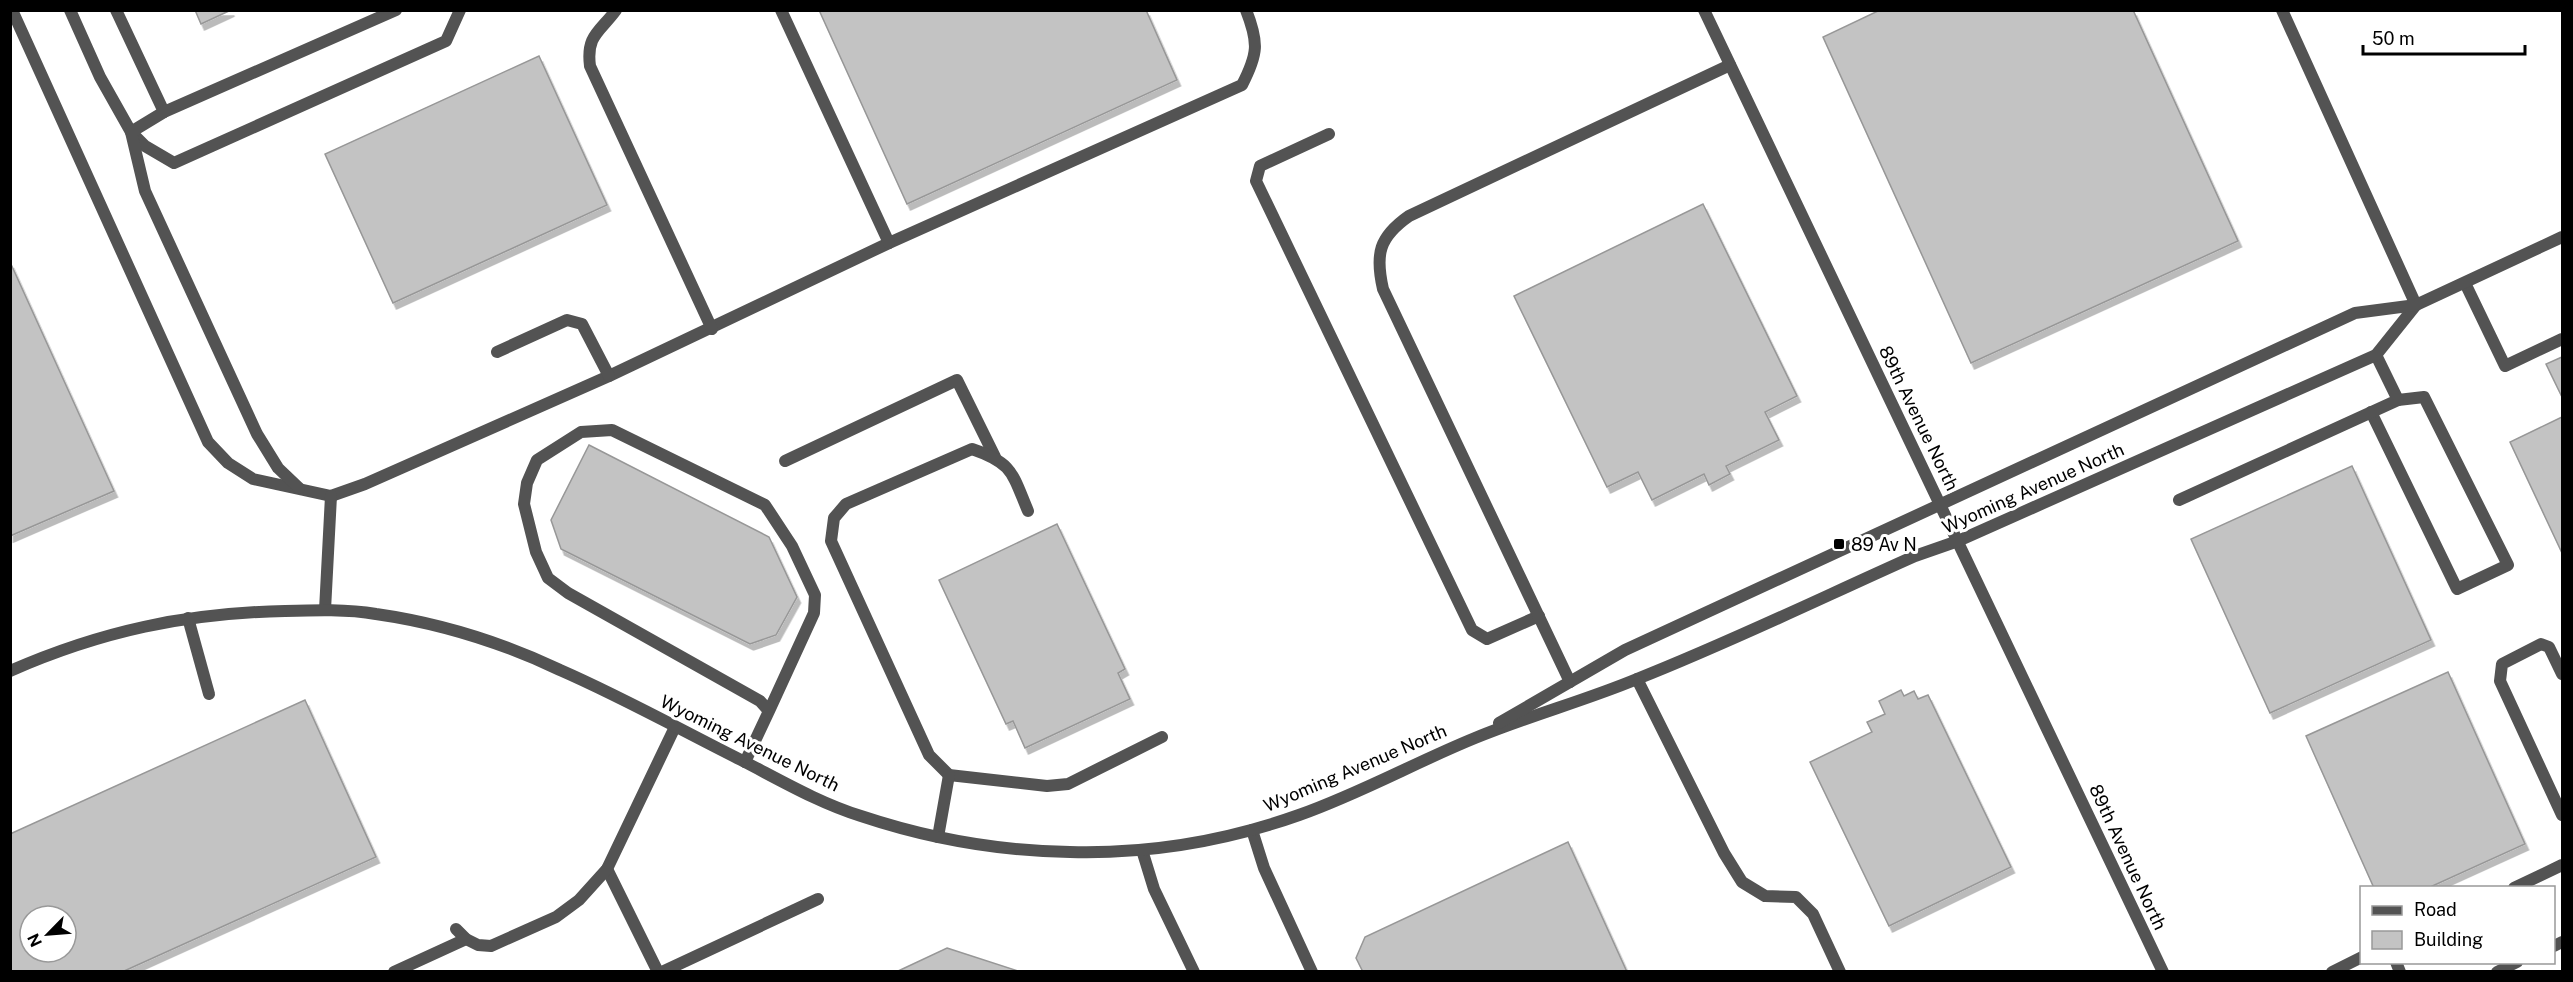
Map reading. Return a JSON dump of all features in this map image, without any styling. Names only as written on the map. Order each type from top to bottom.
[{"type":"street","points":[[12,10],[208,442],[228,464],[253,479],[331,496],[365,484],[609,376],[889,243],[1242,85],[1255,60],[1254,32],[1246,10]]},
{"type":"street","points":[[69,10],[100,77],[131,132],[146,191],[257,434],[279,468],[300,489]]},
{"type":"street","points":[[116,10],[164,112]]},
{"type":"street","points":[[131,132],[164,112],[396,10]]},
{"type":"street","points":[[131,132],[145,146],[174,163],[446,41],[460,10]]},
{"type":"street","points":[[616,10],[592,38],[588,53],[590,66],[712,329]]},
{"type":"street","points":[[781,10],[889,243]]},
{"type":"street","points":[[2282,10],[2416,305]]},
{"type":"street","name":"89th Avenue North","points":[[1706,11],[2163,972]]},
{"type":"street","points":[[1570,682],[1383,289],[1378,267],[1381,245],[1392,228],[1409,216],[1730,65]]},
{"type":"street","points":[[1329,134],[1260,166],[1256,181],[1472,630],[1487,639],[1539,616]]},
{"type":"street","name":"Wyoming Avenue North","points":[[1475,738],[1625,650],[1892,526],[2355,314],[2416,305],[2562,237]]},
{"type":"street","points":[[2465,284],[2505,366],[2562,339]]},
{"type":"street","name":"Wyoming Avenue North","points":[[10,671],[87,640],[188,618],[236,612],[325,610],[375,613],[447,629],[516,651],[585,681],[786,784],[859,816],[938,837],[1001,847],[1069,852],[1142,850],[1182,844],[1252,830],[1301,814],[1475,738],[1637,679],[1915,556],[1958,541],[2376,355],[2416,305]]},
{"type":"street","points":[[497,351],[567,320],[582,324],[609,376]]},
{"type":"street","points":[[2376,355],[2398,400]]},
{"type":"street","points":[[785,461],[957,380],[995,457],[1012,473],[1028,511]]},
{"type":"street","points":[[2179,500],[2371,412],[2398,400],[2424,397],[2508,565],[2457,589],[2371,412]]},
{"type":"street","points":[[745,762],[769,711],[814,613],[815,595],[792,546],[765,505],[612,430],[581,432],[537,460],[527,483],[524,504],[536,552],[548,578],[568,593],[760,701],[769,711]]},
{"type":"street","points":[[995,457],[972,449],[846,504],[834,518],[831,541],[929,755],[949,775],[1047,786],[1068,784],[1162,737]]},
{"type":"street","points":[[325,610],[331,496]]},
{"type":"street","points":[[188,618],[209,694]]},
{"type":"street","points":[[2562,674],[2549,647],[2541,644],[2502,664],[2500,681],[2562,815]]},
{"type":"street","points":[[1637,679],[1724,853],[1742,882],[1765,896],[1796,897],[1813,914],[1840,972]]},
{"type":"street","points":[[456,928],[466,939],[478,945],[491,946],[556,917],[579,900],[607,869],[675,727]]},
{"type":"street","points":[[938,837],[949,775]]},
{"type":"street","points":[[1252,830],[1264,868],[1312,972]]},
{"type":"street","points":[[1142,850],[1154,889],[1194,972]]},
{"type":"street","points":[[2518,886],[2562,865]]},
{"type":"street","points":[[607,869],[660,972],[818,899]]},
{"type":"street","points":[[394,972],[466,939]]},
{"type":"street","points":[[2332,972],[2360,958]]},
{"type":"street","points":[[2498,972],[2515,964]]},
{"type":"building","points":[[195,10],[231,10],[201,24]]},
{"type":"building","points":[[819,10],[1146,10],[1177,80],[907,204]]},
{"type":"building","points":[[1880,10],[2133,10],[2238,241],[1971,363],[1823,37]]},
{"type":"building","points":[[539,56],[607,205],[393,303],[325,154]]},
{"type":"building","points":[[1703,204],[1797,396],[1765,412],[1779,440],[1726,466],[1730,474],[1709,485],[1704,474],[1652,500],[1638,472],[1607,487],[1514,296]]},
{"type":"building","points":[[10,262],[114,491],[10,536]]},
{"type":"building","points":[[2562,357],[2562,397],[2546,364]]},
{"type":"building","points":[[2562,417],[2562,553],[2510,442]]},
{"type":"building","points":[[589,445],[769,537],[797,597],[776,635],[750,644],[561,549],[551,520]]},
{"type":"building","points":[[2352,466],[2431,640],[2270,713],[2191,539]]},
{"type":"building","points":[[1057,524],[1125,669],[1118,673],[1130,699],[1025,748],[1013,721],[1006,724],[939,580]]},
{"type":"building","points":[[2448,672],[2525,844],[2432,886],[2373,886],[2306,736]]},
{"type":"building","points":[[1901,690],[1904,696],[1914,691],[1918,699],[1928,695],[2011,867],[1889,926],[1810,762],[1872,732],[1867,722],[1885,714],[1879,701]]},
{"type":"building","points":[[305,700],[376,857],[122,972],[10,972],[10,834]]},
{"type":"building","points":[[1568,842],[1627,972],[1363,972],[1356,958],[1365,937]]},
{"type":"building","points":[[947,948],[1021,972],[896,972]]},
{"type":"place","name":"89 Av N","points":[[1839,544]]}]
